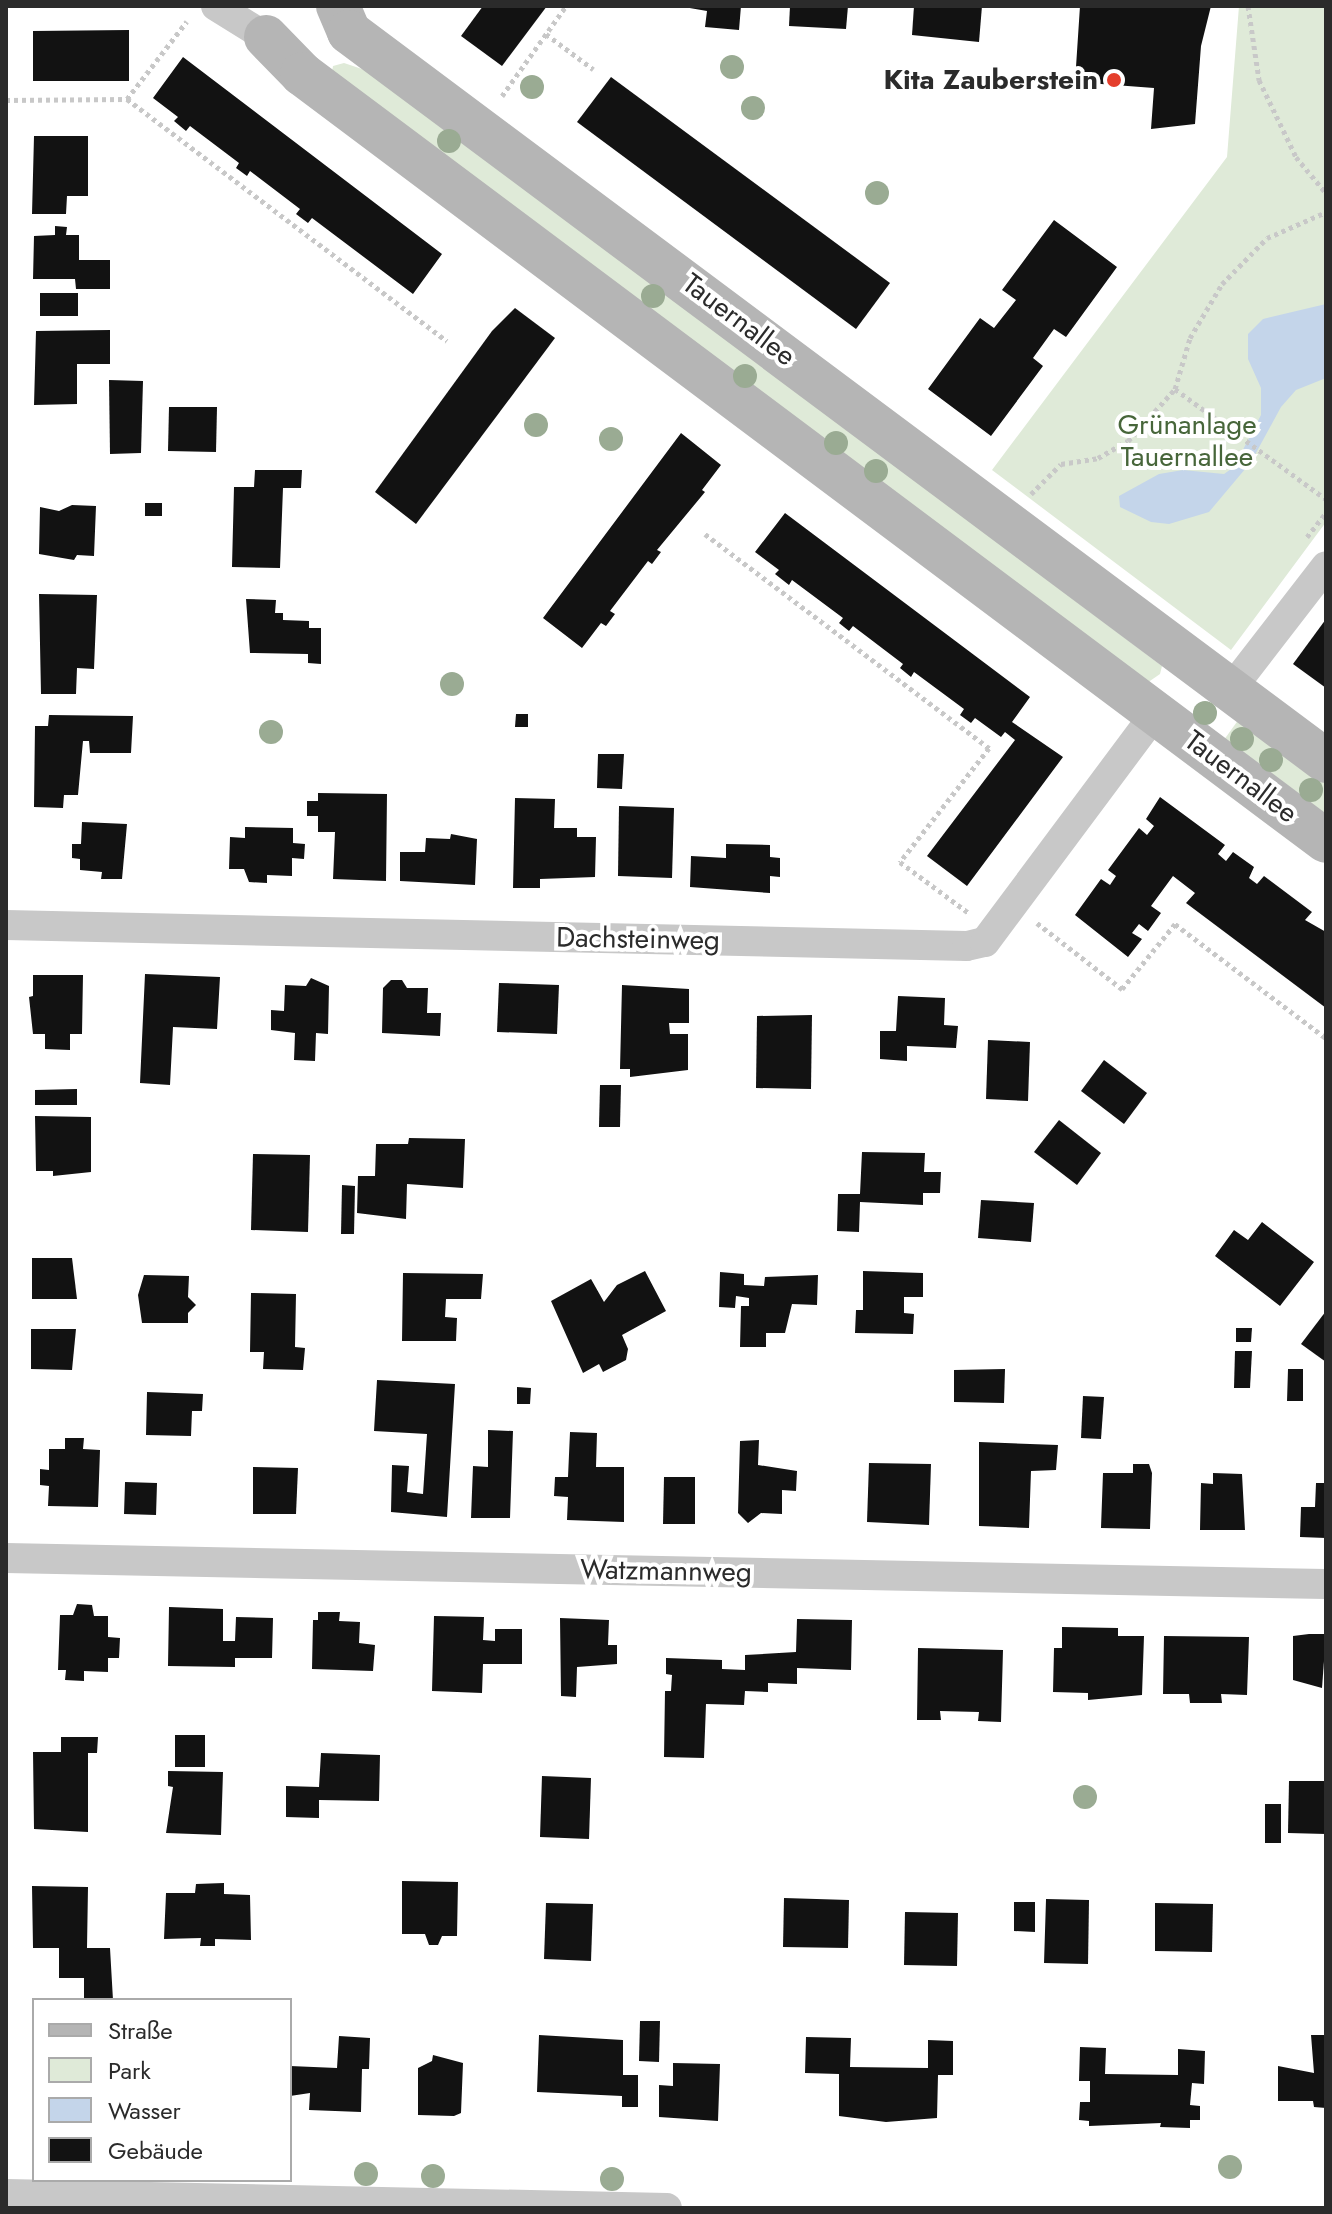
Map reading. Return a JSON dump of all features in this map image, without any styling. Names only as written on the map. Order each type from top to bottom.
[{"type":"street","name":"Tauernallee","points":[[204,9],[264,22],[317,43],[344,19],[1326,761]]},
{"type":"street","name":"Tauernallee","points":[[264,22],[302,74],[1326,841]]},
{"type":"street","points":[[1231,689],[1326,566]]},
{"type":"street","name":"Tauernallee","points":[[1156,713],[1194,662]]},
{"type":"street","name":"Dachsteinweg","points":[[6,925],[967,946],[985,942],[1156,713]]},
{"type":"street","name":"Watzmannweg","points":[[6,1558],[1326,1584]]},
{"type":"street","points":[[6,2194],[42,2202],[667,2208]]},
{"type":"path","points":[[496,105],[566,6]]},
{"type":"path","points":[[1248,6],[1259,80],[1296,157],[1326,193]]},
{"type":"path","points":[[127,99],[204,9]]},
{"type":"path","points":[[546,34],[593,69]]},
{"type":"path","points":[[6,100],[127,99],[447,341]]},
{"type":"path","points":[[1023,504],[1061,464],[1098,458],[1128,441],[1175,389],[1190,338],[1222,284],[1267,238],[1326,212]]},
{"type":"path","points":[[1175,389],[1326,499]]},
{"type":"path","points":[[705,534],[989,748],[900,862],[979,921]]},
{"type":"path","points":[[1028,916],[1122,989],[1175,924],[1326,1038]]},
{"type":"green space","name":"Grünanlage Tauernallee","points":[[1239,6],[1326,6],[1326,522],[1231,650],[992,470],[1227,157]]},
{"type":"green space","points":[[344,63],[374,73],[1162,666],[1160,674],[1147,683],[332,72],[333,66]]},
{"type":"green space","points":[[1239,719],[1326,784],[1326,824],[1221,744]]},
{"type":"water","points":[[1326,304],[1326,378],[1296,390],[1281,407],[1251,462],[1209,512],[1169,524],[1151,522],[1120,507],[1119,496],[1159,474],[1183,470],[1224,474],[1234,467],[1261,415],[1261,388],[1248,359],[1248,334],[1263,319]]},
{"type":"building","points":[[483,6],[547,6],[502,66],[461,36]]},
{"type":"building","points":[[678,6],[741,6],[739,30],[705,27],[707,11]]},
{"type":"building","points":[[790,6],[848,6],[846,29],[789,26]]},
{"type":"building","points":[[914,6],[982,6],[979,42],[912,35]]},
{"type":"building","points":[[1080,6],[1211,6],[1201,46],[1195,124],[1151,129],[1154,88],[1075,82]]},
{"type":"building","points":[[129,30],[129,81],[33,81],[33,31]]},
{"type":"building","points":[[183,57],[442,254],[413,294],[312,218],[308,223],[296,214],[300,209],[250,171],[247,176],[236,168],[239,163],[190,126],[186,131],[174,121],[178,117],[153,98]]},
{"type":"building","points":[[611,77],[890,283],[856,329],[577,122]]},
{"type":"building","points":[[34,136],[88,136],[88,196],[67,196],[66,214],[32,214]]},
{"type":"building","points":[[1054,220],[1117,267],[1066,337],[1054,329],[1033,358],[1043,366],[991,436],[928,389],[980,318],[994,328],[1016,300],[1002,290]]},
{"type":"building","points":[[55,226],[67,227],[66,235],[79,235],[79,260],[110,260],[110,289],[76,289],[75,279],[33,279],[34,236],[55,235]]},
{"type":"building","points":[[40,293],[78,293],[78,316],[40,316]]},
{"type":"building","points":[[515,308],[555,338],[416,524],[375,492],[492,331]]},
{"type":"building","points":[[110,330],[110,364],[77,364],[77,404],[34,405],[36,331]]},
{"type":"building","points":[[109,380],[143,381],[141,453],[110,454]]},
{"type":"building","points":[[169,407],[217,407],[216,452],[168,451]]},
{"type":"building","points":[[681,433],[721,465],[702,490],[705,492],[657,550],[661,552],[652,564],[648,561],[610,611],[615,614],[606,626],[601,623],[582,648],[543,618]]},
{"type":"building","points":[[255,470],[302,470],[301,488],[283,488],[280,568],[232,567],[234,487],[254,487]]},
{"type":"building","points":[[145,503],[162,503],[162,516],[145,516]]},
{"type":"building","points":[[72,505],[96,506],[94,556],[77,555],[74,560],[39,554],[40,507],[59,511]]},
{"type":"building","points":[[785,513],[1030,697],[1012,722],[1063,757],[967,886],[927,856],[1015,740],[1005,732],[1001,737],[975,718],[971,723],[960,715],[964,709],[914,672],[911,677],[900,668],[903,664],[853,626],[849,631],[839,623],[843,618],[792,580],[789,585],[775,574],[779,570],[755,552]]},
{"type":"building","points":[[39,594],[97,595],[94,669],[77,668],[76,694],[41,694]]},
{"type":"building","points":[[246,599],[276,600],[275,613],[283,613],[283,620],[309,621],[309,628],[321,628],[321,664],[308,663],[308,654],[250,653]]},
{"type":"building","points":[[1326,619],[1326,688],[1293,664]]},
{"type":"building","points":[[516,714],[528,714],[528,727],[515,727]]},
{"type":"building","points":[[49,715],[133,716],[131,753],[90,753],[89,741],[83,741],[78,795],[64,795],[63,808],[34,807],[35,726],[48,726]]},
{"type":"building","points":[[598,754],[624,754],[622,789],[597,788]]},
{"type":"building","points":[[318,793],[387,794],[386,881],[333,879],[335,832],[318,832],[318,816],[307,816],[307,801],[318,801]]},
{"type":"building","points":[[1160,797],[1225,845],[1218,854],[1226,861],[1233,852],[1254,867],[1249,878],[1257,884],[1264,876],[1312,912],[1305,920],[1326,932],[1326,1008],[1186,903],[1195,893],[1173,876],[1151,906],[1161,913],[1148,931],[1139,924],[1132,933],[1142,939],[1128,957],[1075,915],[1101,879],[1110,885],[1116,876],[1108,870],[1139,828],[1147,835],[1154,826],[1146,819]]},
{"type":"building","points":[[515,798],[555,799],[554,828],[577,828],[577,837],[596,837],[595,877],[540,879],[540,888],[513,888]]},
{"type":"building","points":[[619,806],[674,808],[672,878],[618,876]]},
{"type":"building","points":[[82,822],[127,824],[122,879],[101,879],[102,872],[80,870],[80,859],[72,858],[72,844],[81,844]]},
{"type":"building","points":[[245,827],[293,828],[293,843],[305,844],[304,859],[292,858],[292,876],[267,875],[267,883],[249,882],[244,869],[229,869],[230,837],[245,838]]},
{"type":"building","points":[[451,834],[477,839],[475,885],[400,881],[400,852],[425,852],[426,838],[450,839]]},
{"type":"building","points":[[726,844],[770,845],[770,857],[780,858],[780,877],[770,876],[770,893],[690,887],[691,856],[726,858]]},
{"type":"building","points":[[145,974],[220,977],[217,1029],[173,1027],[170,1085],[140,1083]]},
{"type":"building","points":[[33,975],[83,975],[82,1034],[70,1034],[70,1050],[45,1049],[45,1034],[33,1034],[29,997],[33,996]]},
{"type":"building","points":[[311,978],[329,986],[328,1034],[316,1033],[315,1061],[294,1060],[295,1033],[271,1030],[271,1010],[284,1011],[285,985],[306,986]]},
{"type":"building","points":[[391,980],[402,980],[407,988],[428,988],[427,1013],[441,1013],[440,1036],[382,1033],[383,988]]},
{"type":"building","points":[[499,983],[559,985],[557,1034],[497,1032]]},
{"type":"building","points":[[622,985],[689,989],[689,1023],[669,1023],[670,1034],[688,1034],[688,1070],[630,1077],[630,1069],[620,1069]]},
{"type":"building","points":[[898,996],[945,998],[944,1025],[958,1026],[956,1048],[907,1046],[907,1061],[880,1059],[880,1031],[896,1031]]},
{"type":"building","points":[[812,1015],[811,1089],[756,1088],[757,1016]]},
{"type":"building","points":[[988,1040],[1030,1042],[1028,1101],[986,1099]]},
{"type":"building","points":[[1104,1060],[1147,1093],[1124,1124],[1081,1091]]},
{"type":"building","points":[[600,1085],[621,1085],[620,1127],[599,1127]]},
{"type":"building","points":[[77,1089],[77,1105],[35,1105],[35,1090]]},
{"type":"building","points":[[35,1116],[91,1117],[91,1172],[53,1176],[53,1171],[36,1171]]},
{"type":"building","points":[[1059,1120],[1101,1153],[1077,1185],[1034,1152]]},
{"type":"building","points":[[409,1138],[465,1139],[463,1188],[407,1184],[406,1219],[357,1213],[358,1176],[375,1176],[376,1144],[408,1144]]},
{"type":"building","points":[[862,1152],[925,1153],[924,1172],[941,1172],[940,1193],[923,1193],[923,1205],[860,1202],[859,1232],[837,1231],[838,1194],[860,1194]]},
{"type":"building","points":[[253,1154],[310,1155],[308,1232],[251,1230]]},
{"type":"building","points":[[342,1185],[355,1186],[354,1234],[341,1234]]},
{"type":"building","points":[[981,1200],[1034,1203],[1031,1242],[978,1238]]},
{"type":"building","points":[[1262,1222],[1314,1262],[1280,1306],[1215,1256],[1234,1230],[1248,1240]]},
{"type":"building","points":[[32,1258],[72,1258],[77,1299],[32,1299]]},
{"type":"building","points":[[645,1271],[666,1311],[622,1335],[628,1349],[626,1360],[603,1372],[599,1364],[583,1373],[551,1301],[591,1279],[604,1302],[617,1285]]},
{"type":"building","points":[[863,1271],[923,1273],[923,1297],[904,1297],[904,1313],[914,1314],[913,1334],[855,1333],[856,1310],[863,1310]]},
{"type":"building","points":[[720,1272],[744,1274],[744,1285],[764,1286],[765,1277],[818,1275],[817,1305],[792,1304],[785,1333],[766,1333],[766,1347],[740,1347],[741,1306],[749,1306],[749,1298],[736,1296],[735,1308],[719,1307]]},
{"type":"building","points":[[403,1273],[483,1274],[481,1299],[446,1299],[445,1317],[457,1318],[456,1341],[402,1341]]},
{"type":"building","points":[[144,1275],[189,1276],[188,1297],[196,1305],[188,1313],[188,1323],[142,1323],[138,1295]]},
{"type":"building","points":[[251,1293],[296,1294],[295,1347],[305,1348],[303,1370],[263,1369],[264,1352],[250,1352]]},
{"type":"building","points":[[1326,1311],[1326,1362],[1301,1344]]},
{"type":"building","points":[[1236,1328],[1252,1328],[1251,1342],[1236,1342]]},
{"type":"building","points":[[31,1329],[76,1329],[72,1370],[31,1369]]},
{"type":"building","points":[[1235,1351],[1252,1351],[1250,1388],[1234,1388]]},
{"type":"building","points":[[1005,1369],[1004,1403],[954,1402],[954,1370]]},
{"type":"building","points":[[1288,1369],[1303,1369],[1303,1401],[1287,1401]]},
{"type":"building","points":[[377,1380],[455,1384],[447,1517],[391,1512],[392,1465],[409,1466],[407,1492],[423,1494],[427,1434],[374,1431]]},
{"type":"building","points":[[517,1387],[531,1388],[530,1404],[517,1404]]},
{"type":"building","points":[[147,1392],[203,1394],[202,1411],[192,1411],[191,1436],[146,1435]]},
{"type":"building","points":[[1083,1396],[1104,1397],[1101,1439],[1081,1438]]},
{"type":"building","points":[[488,1430],[513,1431],[510,1518],[471,1518],[473,1466],[488,1467]]},
{"type":"building","points":[[570,1432],[597,1433],[596,1467],[624,1467],[624,1522],[567,1520],[568,1497],[554,1496],[555,1477],[568,1477]]},
{"type":"building","points":[[65,1438],[84,1438],[83,1449],[100,1450],[98,1507],[48,1506],[49,1486],[40,1485],[40,1469],[49,1470],[49,1449],[65,1449]]},
{"type":"building","points":[[759,1440],[758,1465],[797,1471],[796,1491],[782,1490],[782,1514],[761,1513],[748,1523],[738,1513],[740,1441]]},
{"type":"building","points":[[979,1442],[1058,1445],[1056,1470],[1031,1471],[1029,1528],[979,1526]]},
{"type":"building","points":[[869,1463],[931,1464],[929,1525],[867,1522]]},
{"type":"building","points":[[1133,1464],[1149,1464],[1152,1473],[1150,1529],[1101,1528],[1103,1473],[1133,1473]]},
{"type":"building","points":[[253,1467],[298,1468],[296,1514],[253,1514]]},
{"type":"building","points":[[1213,1473],[1242,1474],[1245,1530],[1200,1530],[1201,1483],[1213,1484]]},
{"type":"building","points":[[664,1477],[695,1477],[695,1524],[663,1524]]},
{"type":"building","points":[[125,1482],[157,1483],[156,1515],[124,1514]]},
{"type":"building","points":[[1316,1483],[1326,1483],[1326,1538],[1300,1537],[1301,1507],[1315,1507]]},
{"type":"building","points":[[77,1604],[92,1605],[94,1616],[108,1616],[108,1637],[120,1638],[119,1658],[108,1658],[108,1672],[84,1671],[84,1681],[65,1680],[66,1670],[58,1670],[60,1615],[73,1615]]},
{"type":"building","points":[[169,1607],[223,1609],[223,1641],[235,1641],[236,1617],[273,1618],[272,1658],[235,1658],[235,1667],[168,1666]]},
{"type":"building","points":[[318,1612],[340,1612],[339,1621],[360,1622],[359,1643],[375,1645],[373,1671],[312,1669],[313,1620],[318,1620]]},
{"type":"building","points":[[434,1616],[484,1617],[483,1640],[495,1641],[495,1629],[522,1629],[522,1664],[483,1664],[482,1693],[432,1691]]},
{"type":"building","points":[[560,1618],[609,1620],[608,1645],[617,1645],[617,1664],[577,1667],[576,1697],[561,1696]]},
{"type":"building","points":[[797,1619],[852,1620],[851,1670],[797,1668],[797,1684],[768,1683],[768,1692],[745,1691],[744,1705],[706,1704],[704,1758],[664,1757],[665,1691],[671,1691],[672,1675],[666,1674],[666,1658],[722,1660],[722,1669],[745,1670],[745,1655],[796,1652]]},
{"type":"building","points":[[1062,1627],[1118,1628],[1118,1636],[1144,1636],[1142,1695],[1088,1700],[1088,1693],[1053,1692],[1054,1648],[1062,1648]]},
{"type":"building","points":[[1326,1634],[1322,1688],[1293,1680],[1293,1636]]},
{"type":"building","points":[[1164,1636],[1249,1637],[1247,1695],[1221,1694],[1222,1703],[1190,1703],[1189,1694],[1163,1694]]},
{"type":"building","points":[[918,1648],[1003,1650],[1001,1722],[978,1721],[979,1712],[940,1711],[941,1720],[917,1720]]},
{"type":"building","points":[[175,1735],[205,1735],[205,1767],[175,1767]]},
{"type":"building","points":[[61,1737],[98,1737],[97,1753],[88,1753],[88,1832],[34,1829],[33,1752],[61,1752]]},
{"type":"building","points":[[321,1753],[380,1755],[379,1801],[319,1800],[319,1818],[286,1817],[286,1786],[319,1787]]},
{"type":"building","points":[[168,1771],[223,1772],[221,1835],[166,1833],[173,1787],[168,1786]]},
{"type":"building","points":[[542,1776],[591,1778],[589,1839],[540,1837]]},
{"type":"building","points":[[1289,1781],[1326,1781],[1326,1834],[1288,1833]]},
{"type":"building","points":[[1265,1804],[1281,1804],[1281,1843],[1265,1843]]},
{"type":"building","points":[[402,1881],[458,1882],[457,1936],[442,1936],[438,1945],[429,1945],[425,1934],[402,1934]]},
{"type":"building","points":[[224,1883],[224,1894],[250,1895],[251,1940],[215,1939],[215,1946],[200,1946],[201,1938],[164,1939],[166,1893],[195,1893],[196,1884]]},
{"type":"building","points":[[32,1886],[88,1887],[87,1948],[110,1948],[113,1998],[84,1998],[84,1978],[59,1978],[59,1948],[33,1948]]},
{"type":"building","points":[[784,1898],[849,1900],[848,1948],[783,1947]]},
{"type":"building","points":[[1046,1899],[1089,1900],[1088,1964],[1044,1963]]},
{"type":"building","points":[[1014,1902],[1035,1902],[1035,1932],[1014,1931]]},
{"type":"building","points":[[546,1903],[593,1904],[591,1961],[544,1959]]},
{"type":"building","points":[[1155,1903],[1213,1904],[1212,1952],[1155,1951]]},
{"type":"building","points":[[905,1912],[958,1913],[957,1966],[904,1965]]},
{"type":"building","points":[[640,2021],[660,2021],[659,2062],[639,2061]]},
{"type":"building","points":[[539,2035],[623,2040],[623,2075],[638,2075],[638,2107],[622,2107],[622,2096],[537,2092]]},
{"type":"building","points":[[1311,2035],[1326,2035],[1326,2108],[1314,2107],[1313,2101],[1278,2101],[1278,2066],[1314,2073]]},
{"type":"building","points":[[339,2036],[370,2038],[369,2069],[362,2069],[361,2112],[309,2110],[310,2093],[292,2096],[292,2066],[337,2068]]},
{"type":"building","points":[[806,2037],[851,2038],[850,2067],[928,2068],[928,2040],[953,2041],[953,2075],[938,2075],[937,2118],[886,2122],[839,2116],[839,2074],[805,2073]]},
{"type":"building","points":[[1080,2047],[1106,2048],[1105,2074],[1178,2075],[1178,2049],[1205,2051],[1204,2084],[1192,2083],[1190,2105],[1200,2106],[1200,2120],[1190,2120],[1190,2128],[1160,2127],[1161,2123],[1089,2126],[1089,2121],[1079,2120],[1080,2102],[1090,2102],[1090,2081],[1079,2081]]},
{"type":"building","points":[[433,2055],[463,2063],[461,2113],[454,2116],[418,2115],[418,2068],[432,2061]]},
{"type":"building","points":[[673,2063],[720,2064],[718,2121],[659,2117],[659,2085],[673,2086]]},
{"type":"place","name":"Kita Zauberstein","points":[[1114,80]]}]
